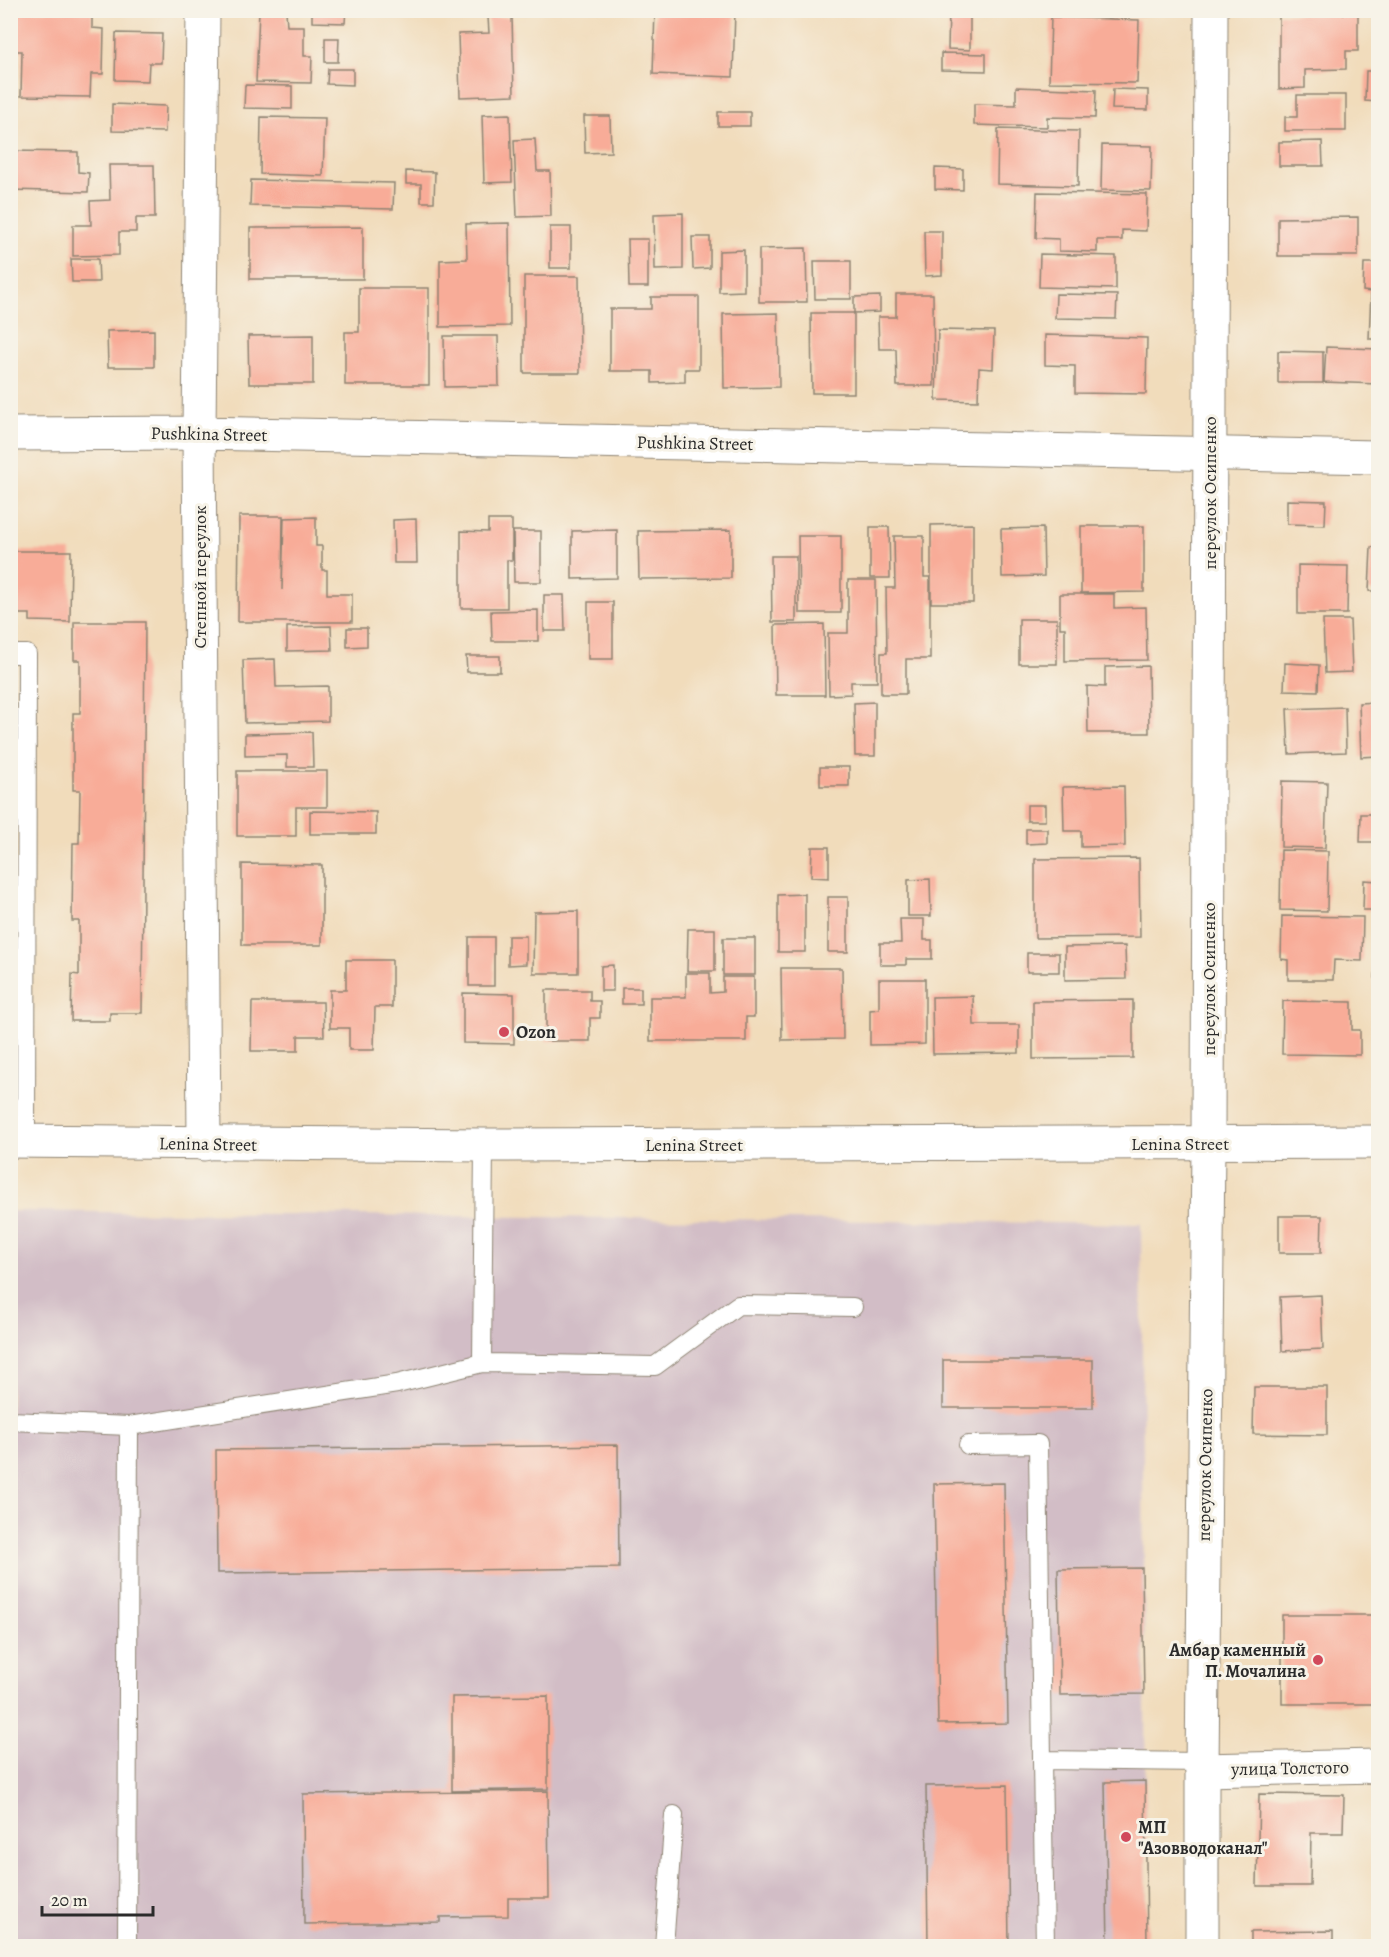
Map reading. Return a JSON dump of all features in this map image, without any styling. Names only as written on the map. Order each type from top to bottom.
[{"type":"street","name":"Степной переулок","points":[[203,10],[199,433],[204,1144]]},
{"type":"street","name":"переулок Осипенко","points":[[1202,1947],[1209,1144],[1211,10]]},
{"type":"street","name":"Pushkina Street","points":[[10,434],[199,433],[1378,457]]},
{"type":"street","name":"Lenina Street","points":[[18,1141],[484,1145],[1378,1142]]},
{"type":"street","name":"улица Толстого","points":[[1202,1766],[1378,1766]]},
{"type":"lane","points":[[10,654],[27,654],[19,878],[18,1141]]},
{"type":"lane","points":[[482,1363],[484,1145]]},
{"type":"lane","points":[[10,1421],[129,1426],[397,1384],[482,1363],[655,1366],[738,1305],[853,1307]]},
{"type":"lane","points":[[127,1947],[129,1426]]},
{"type":"lane","points":[[968,1445],[1038,1444],[1045,1947]]},
{"type":"lane","points":[[1042,1760],[1202,1766]]},
{"type":"lane","points":[[664,1947],[674,1815]]},
{"type":"shaded area","name":"МП \"Азовводоканал\"","points":[[11,1211],[1141,1224],[1147,1946],[11,1946]]},
{"type":"building","points":[[13,10],[92,12],[92,28],[104,29],[103,74],[91,74],[90,97],[21,96],[22,51],[12,51]]},
{"type":"building","points":[[312,10],[346,10],[345,23],[312,22]]},
{"type":"building","points":[[655,10],[735,10],[733,77],[653,74]]},
{"type":"building","points":[[949,10],[970,10],[970,50],[948,49]]},
{"type":"building","points":[[1061,10],[1146,10],[1146,16],[1061,14]]},
{"type":"building","points":[[259,11],[286,11],[287,26],[304,26],[304,56],[312,56],[311,83],[256,82]]},
{"type":"building","points":[[1279,14],[1358,14],[1358,51],[1346,51],[1346,69],[1305,70],[1305,88],[1279,89]]},
{"type":"building","points":[[488,17],[512,17],[514,95],[460,97],[458,34],[489,33]]},
{"type":"building","points":[[1051,17],[1139,20],[1137,83],[1049,82]]},
{"type":"building","points":[[116,33],[162,34],[161,63],[149,63],[148,81],[115,80]]},
{"type":"building","points":[[325,38],[339,38],[338,62],[325,62]]},
{"type":"building","points":[[941,53],[986,54],[986,71],[941,70]]},
{"type":"building","points":[[328,69],[353,69],[353,85],[327,84]]},
{"type":"building","points":[[1366,71],[1378,71],[1378,102],[1365,101]]},
{"type":"building","points":[[245,85],[292,86],[292,109],[244,108]]},
{"type":"building","points":[[1016,87],[1096,90],[1095,118],[1047,117],[1047,127],[974,125],[974,104],[1016,105]]},
{"type":"building","points":[[1113,89],[1148,90],[1148,110],[1112,109]]},
{"type":"building","points":[[1297,95],[1346,95],[1346,131],[1285,131],[1285,117],[1297,117]]},
{"type":"building","points":[[112,104],[166,106],[165,132],[112,131]]},
{"type":"building","points":[[718,112],[750,112],[750,126],[718,126]]},
{"type":"building","points":[[510,114],[512,182],[484,183],[482,115]]},
{"type":"building","points":[[584,116],[610,116],[611,152],[585,153]]},
{"type":"building","points":[[261,117],[325,118],[323,176],[260,174]]},
{"type":"building","points":[[998,129],[1079,131],[1078,186],[997,184]]},
{"type":"building","points":[[535,139],[537,171],[550,171],[551,216],[517,217],[514,140]]},
{"type":"building","points":[[1322,141],[1323,166],[1279,166],[1279,142]]},
{"type":"building","points":[[1102,145],[1152,146],[1151,191],[1101,190]]},
{"type":"building","points":[[10,151],[78,152],[78,172],[89,173],[88,192],[10,190]]},
{"type":"building","points":[[109,165],[154,165],[155,218],[136,218],[136,232],[119,232],[119,255],[73,256],[73,225],[91,225],[90,201],[110,200]]},
{"type":"building","points":[[935,168],[963,169],[963,190],[935,189]]},
{"type":"building","points":[[406,171],[435,172],[434,202],[421,202],[421,184],[406,184]]},
{"type":"building","points":[[251,180],[394,183],[393,209],[250,206]]},
{"type":"building","points":[[1037,192],[1147,194],[1146,231],[1122,230],[1122,240],[1097,240],[1097,252],[1059,251],[1059,239],[1036,238]]},
{"type":"building","points":[[683,213],[683,269],[655,270],[654,214]]},
{"type":"building","points":[[1358,217],[1358,256],[1278,256],[1278,218]]},
{"type":"building","points":[[509,223],[510,326],[440,327],[440,260],[467,259],[466,224]]},
{"type":"building","points":[[363,227],[363,279],[250,279],[250,228]]},
{"type":"building","points":[[550,227],[571,227],[571,268],[550,268]]},
{"type":"building","points":[[924,231],[942,231],[942,275],[925,276]]},
{"type":"building","points":[[692,237],[710,237],[710,268],[693,269]]},
{"type":"building","points":[[628,239],[648,239],[648,287],[629,287]]},
{"type":"building","points":[[806,248],[807,302],[759,302],[759,249]]},
{"type":"building","points":[[744,250],[744,291],[719,292],[719,251]]},
{"type":"building","points":[[1040,254],[1116,256],[1116,289],[1039,287]]},
{"type":"building","points":[[71,259],[98,259],[99,282],[72,282]]},
{"type":"building","points":[[814,261],[851,261],[851,299],[815,299]]},
{"type":"building","points":[[1364,263],[1378,263],[1378,339],[1369,339],[1371,292],[1363,291]]},
{"type":"building","points":[[524,276],[579,276],[580,373],[524,373]]},
{"type":"building","points":[[359,288],[429,288],[429,385],[345,385],[345,332],[359,332]]},
{"type":"building","points":[[896,294],[933,294],[934,386],[897,386],[896,349],[879,349],[878,317],[896,317]]},
{"type":"building","points":[[1056,294],[1117,295],[1116,319],[1055,318]]},
{"type":"building","points":[[880,296],[880,312],[854,313],[854,297]]},
{"type":"building","points":[[651,297],[699,297],[699,369],[685,369],[685,382],[652,383],[652,371],[610,371],[610,309],[651,309]]},
{"type":"building","points":[[778,313],[779,387],[724,388],[723,314]]},
{"type":"building","points":[[811,313],[854,313],[854,393],[812,393]]},
{"type":"building","points":[[154,330],[154,367],[108,367],[107,331]]},
{"type":"building","points":[[938,330],[994,331],[993,369],[979,368],[978,401],[936,400]]},
{"type":"building","points":[[313,335],[313,384],[249,384],[248,336]]},
{"type":"building","points":[[1045,335],[1147,338],[1146,394],[1075,393],[1075,366],[1045,365]]},
{"type":"building","points":[[444,336],[498,336],[499,386],[445,387]]},
{"type":"building","points":[[1326,347],[1378,349],[1378,384],[1324,382]]},
{"type":"building","points":[[1278,351],[1323,352],[1323,383],[1278,383]]},
{"type":"building","points":[[1287,500],[1326,501],[1325,525],[1287,524]]},
{"type":"building","points":[[239,516],[283,516],[282,590],[284,518],[316,517],[316,546],[322,546],[322,570],[327,570],[327,594],[352,594],[352,622],[238,622]]},
{"type":"building","points":[[416,519],[417,563],[394,563],[393,520]]},
{"type":"building","points":[[488,520],[512,520],[512,560],[507,560],[507,608],[461,608],[461,531],[488,532]]},
{"type":"building","points":[[973,524],[973,603],[931,603],[931,525]]},
{"type":"building","points":[[1081,526],[1144,526],[1144,592],[1081,593]]},
{"type":"building","points":[[870,527],[889,527],[890,578],[870,578]]},
{"type":"building","points":[[1043,528],[1044,576],[1002,577],[1001,529]]},
{"type":"building","points":[[617,530],[617,578],[572,579],[572,531]]},
{"type":"building","points":[[731,530],[731,578],[639,579],[638,531]]},
{"type":"building","points":[[513,531],[541,531],[541,582],[514,582]]},
{"type":"building","points":[[798,536],[841,536],[841,613],[799,613]]},
{"type":"building","points":[[894,536],[924,536],[924,577],[930,577],[930,659],[906,659],[906,694],[881,694],[881,653],[887,653],[886,588],[895,588]]},
{"type":"building","points":[[1371,547],[1378,548],[1378,625],[1374,624],[1375,591],[1369,591]]},
{"type":"building","points":[[10,551],[71,551],[70,622],[30,621],[30,614],[10,614]]},
{"type":"building","points":[[771,556],[796,556],[796,622],[772,622]]},
{"type":"building","points":[[1298,565],[1348,566],[1347,614],[1298,614]]},
{"type":"building","points":[[848,580],[876,580],[877,682],[851,682],[851,694],[829,695],[828,633],[848,633]]},
{"type":"building","points":[[1060,594],[1114,594],[1114,608],[1146,607],[1147,660],[1065,661],[1065,628],[1060,628]]},
{"type":"building","points":[[544,595],[564,595],[565,631],[544,631]]},
{"type":"building","points":[[588,602],[613,602],[613,659],[588,659]]},
{"type":"building","points":[[538,610],[538,641],[492,641],[491,611]]},
{"type":"building","points":[[1019,619],[1057,619],[1057,664],[1019,664]]},
{"type":"building","points":[[1323,620],[1350,620],[1352,672],[1325,673]]},
{"type":"building","points":[[74,622],[145,622],[142,1013],[110,1013],[110,1021],[71,1021],[72,974],[79,975],[79,921],[72,921],[73,843],[79,843],[80,790],[73,790],[73,713],[80,713],[80,660],[74,660]]},
{"type":"building","points":[[824,624],[825,695],[776,695],[775,625]]},
{"type":"building","points":[[331,626],[332,650],[287,651],[287,627]]},
{"type":"building","points":[[347,628],[367,628],[367,646],[347,647]]},
{"type":"building","points":[[466,656],[500,656],[500,672],[467,672]]},
{"type":"building","points":[[275,659],[276,687],[328,686],[328,721],[245,723],[243,660]]},
{"type":"building","points":[[1285,663],[1319,665],[1318,691],[1284,690]]},
{"type":"building","points":[[1148,666],[1149,733],[1088,733],[1087,686],[1105,687],[1105,667]]},
{"type":"building","points":[[875,702],[875,756],[855,756],[854,703]]},
{"type":"building","points":[[1378,702],[1378,756],[1361,757],[1359,703]]},
{"type":"building","points":[[1345,707],[1346,752],[1289,754],[1287,709]]},
{"type":"building","points":[[312,732],[313,767],[287,767],[287,755],[245,756],[245,734]]},
{"type":"building","points":[[820,767],[849,767],[849,786],[820,786]]},
{"type":"building","points":[[237,771],[327,771],[327,807],[296,807],[296,836],[237,836]]},
{"type":"building","points":[[1282,781],[1327,782],[1325,848],[1281,847]]},
{"type":"building","points":[[1124,786],[1125,846],[1081,847],[1081,831],[1064,831],[1063,787]]},
{"type":"building","points":[[1027,805],[1045,805],[1045,821],[1027,821]]},
{"type":"building","points":[[310,811],[376,812],[376,834],[310,834]]},
{"type":"building","points":[[1361,814],[1378,814],[1378,842],[1360,842]]},
{"type":"building","points":[[1026,829],[1047,829],[1047,843],[1026,844]]},
{"type":"building","points":[[812,847],[829,847],[829,878],[811,877]]},
{"type":"building","points":[[1281,850],[1328,851],[1327,911],[1280,910]]},
{"type":"building","points":[[1139,858],[1140,937],[1035,938],[1035,859]]},
{"type":"building","points":[[242,864],[322,865],[322,945],[242,945]]},
{"type":"building","points":[[930,879],[931,916],[908,916],[908,880]]},
{"type":"building","points":[[1364,880],[1378,881],[1378,910],[1363,910]]},
{"type":"building","points":[[805,894],[805,952],[778,952],[778,895]]},
{"type":"building","points":[[828,897],[848,897],[848,952],[828,952]]},
{"type":"building","points":[[578,911],[578,973],[533,973],[534,912]]},
{"type":"building","points":[[1282,916],[1363,917],[1362,961],[1334,960],[1333,980],[1288,980],[1288,960],[1281,959]]},
{"type":"building","points":[[900,919],[924,919],[924,940],[932,940],[932,959],[906,959],[906,965],[880,965],[880,943],[901,943]]},
{"type":"building","points":[[688,929],[715,929],[715,971],[687,971]]},
{"type":"building","points":[[508,936],[526,936],[526,964],[508,965]]},
{"type":"building","points":[[469,937],[494,937],[494,986],[469,986]]},
{"type":"building","points":[[723,938],[755,938],[755,975],[723,975]]},
{"type":"building","points":[[1125,946],[1126,979],[1065,980],[1065,947]]},
{"type":"building","points":[[1027,953],[1059,953],[1059,972],[1027,972]]},
{"type":"building","points":[[1376,957],[1378,957],[1378,978],[1375,978]]},
{"type":"building","points":[[346,960],[392,960],[392,1007],[375,1007],[374,1050],[349,1050],[349,1028],[330,1028],[330,990],[346,990]]},
{"type":"building","points":[[613,965],[613,991],[601,991],[601,966]]},
{"type":"building","points":[[781,968],[842,968],[843,1039],[782,1040]]},
{"type":"building","points":[[686,973],[710,973],[710,993],[723,992],[723,977],[754,977],[754,1017],[746,1017],[746,1041],[650,1041],[650,997],[686,997]]},
{"type":"building","points":[[879,979],[925,979],[925,1044],[870,1045],[870,1010],[879,1009]]},
{"type":"building","points":[[622,988],[641,988],[641,1004],[622,1004]]},
{"type":"building","points":[[546,990],[590,990],[590,1001],[600,1001],[600,1018],[590,1018],[590,1041],[546,1041]]},
{"type":"building","points":[[463,993],[514,994],[514,1044],[463,1043]]},
{"type":"building","points":[[973,996],[974,1025],[1019,1025],[1019,1053],[933,1054],[932,997]]},
{"type":"building","points":[[1133,1000],[1133,1058],[1033,1059],[1033,1001]]},
{"type":"building","points":[[1283,1001],[1352,1002],[1352,1030],[1360,1030],[1360,1055],[1282,1054]]},
{"type":"building","points":[[252,1002],[323,1002],[324,1036],[298,1036],[298,1051],[251,1051]]},
{"type":"building","points":[[1279,1216],[1322,1216],[1321,1253],[1279,1253]]},
{"type":"building","points":[[1321,1295],[1323,1349],[1282,1351],[1280,1297]]},
{"type":"building","points":[[943,1360],[1093,1360],[1093,1408],[943,1408]]},
{"type":"building","points":[[1254,1387],[1327,1387],[1327,1435],[1253,1434]]},
{"type":"building","points":[[618,1445],[619,1568],[217,1573],[216,1450]]},
{"type":"building","points":[[1004,1483],[1008,1723],[938,1724],[934,1484]]},
{"type":"building","points":[[1142,1568],[1144,1694],[1060,1695],[1058,1569]]},
{"type":"building","points":[[1282,1615],[1378,1615],[1378,1704],[1282,1704]]},
{"type":"building","points":[[548,1696],[548,1789],[452,1791],[452,1697]]},
{"type":"building","name":"МП \"Азовводоканал\"","points":[[1145,1781],[1147,1946],[1108,1946],[1105,1782]]},
{"type":"building","points":[[1007,1785],[1009,1946],[928,1946],[926,1786]]},
{"type":"building","points":[[548,1791],[549,1898],[508,1898],[508,1916],[440,1917],[440,1922],[304,1924],[303,1794]]},
{"type":"building","points":[[1259,1794],[1344,1795],[1343,1833],[1311,1833],[1310,1886],[1257,1886]]},
{"type":"building","points":[[1333,1931],[1333,1946],[1251,1946],[1251,1932]]},
{"type":"place","name":"Ozon","points":[[504,1032]]},
{"type":"place","name":"Амбар каменный П. Мочалина","points":[[1318,1660]]},
{"type":"place","name":"МП \"Азовводоканал\"","points":[[1126,1837]]}]
